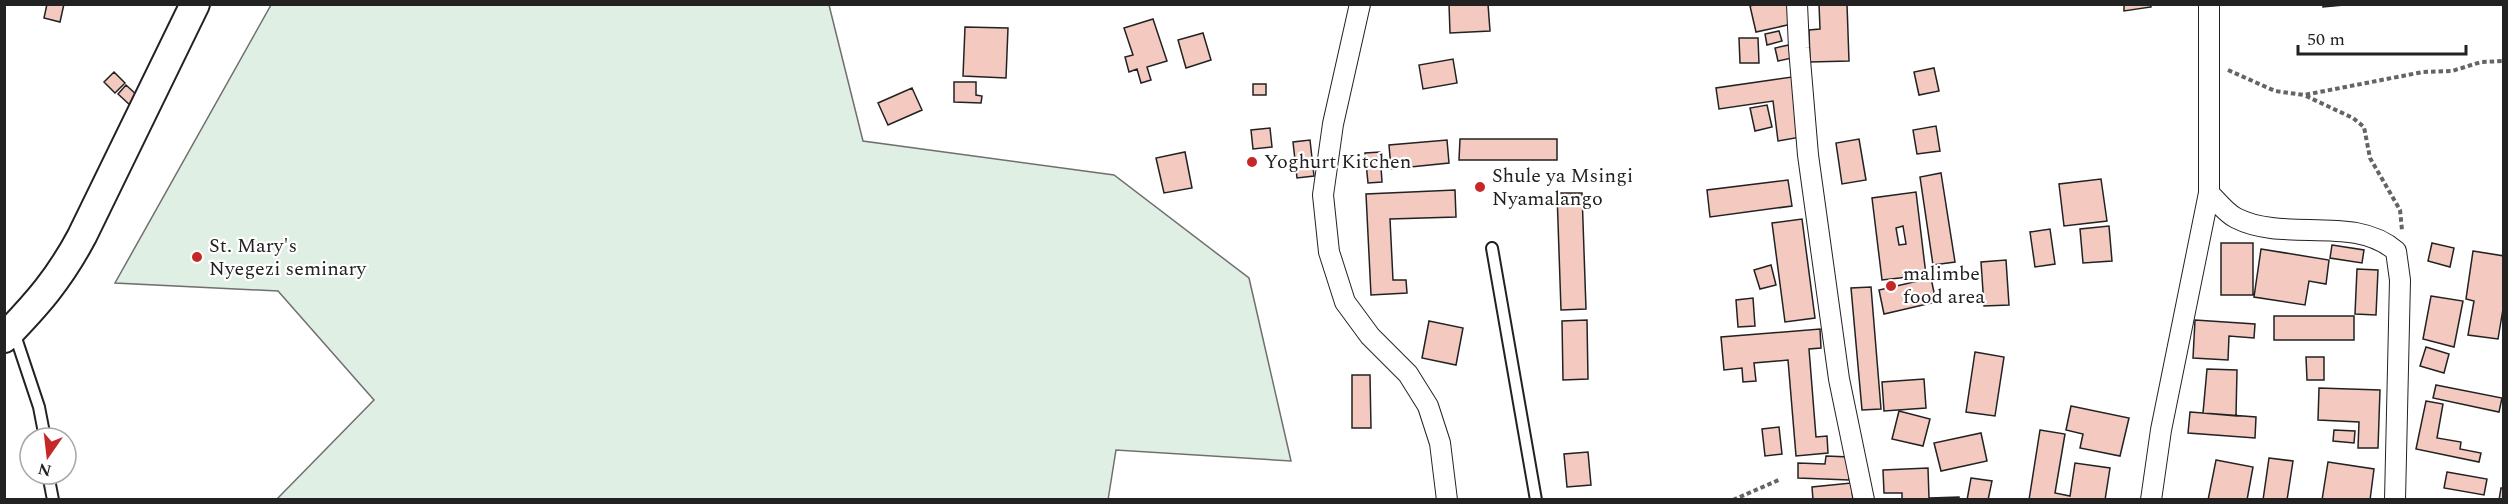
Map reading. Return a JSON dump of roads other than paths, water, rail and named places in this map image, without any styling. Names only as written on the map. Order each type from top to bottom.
[{"type":"main road","points":[[9,333],[44,297],[69,261],[195,4]]},
{"type":"street","points":[[1360,4],[1333,124],[1323,195],[1329,252],[1345,302],[1370,336],[1408,374],[1428,406],[1440,443],[1447,500]]},
{"type":"street","points":[[1797,4],[1798,48],[1808,155],[1839,379],[1863,500]]},
{"type":"street","points":[[2151,500],[2161,430],[2209,193],[2208,4]]},
{"type":"street","points":[[2209,193],[2235,217],[2262,228],[2358,233],[2383,240],[2396,251],[2400,280],[2395,500]]},
{"type":"lane","points":[[1492,248],[1536,500]]},
{"type":"lane","points":[[9,333],[39,407],[43,426]]},
{"type":"place","name":"Yoghurt Kitchen","points":[[1252,162]]},
{"type":"place","name":"Shule ya Msingi Nyamalango","points":[[1480,187]]},
{"type":"place","name":"St. Mary's Nyegezi seminary","points":[[197,257]]},
{"type":"place","name":"malimbe food area","points":[[1891,286]]}]
